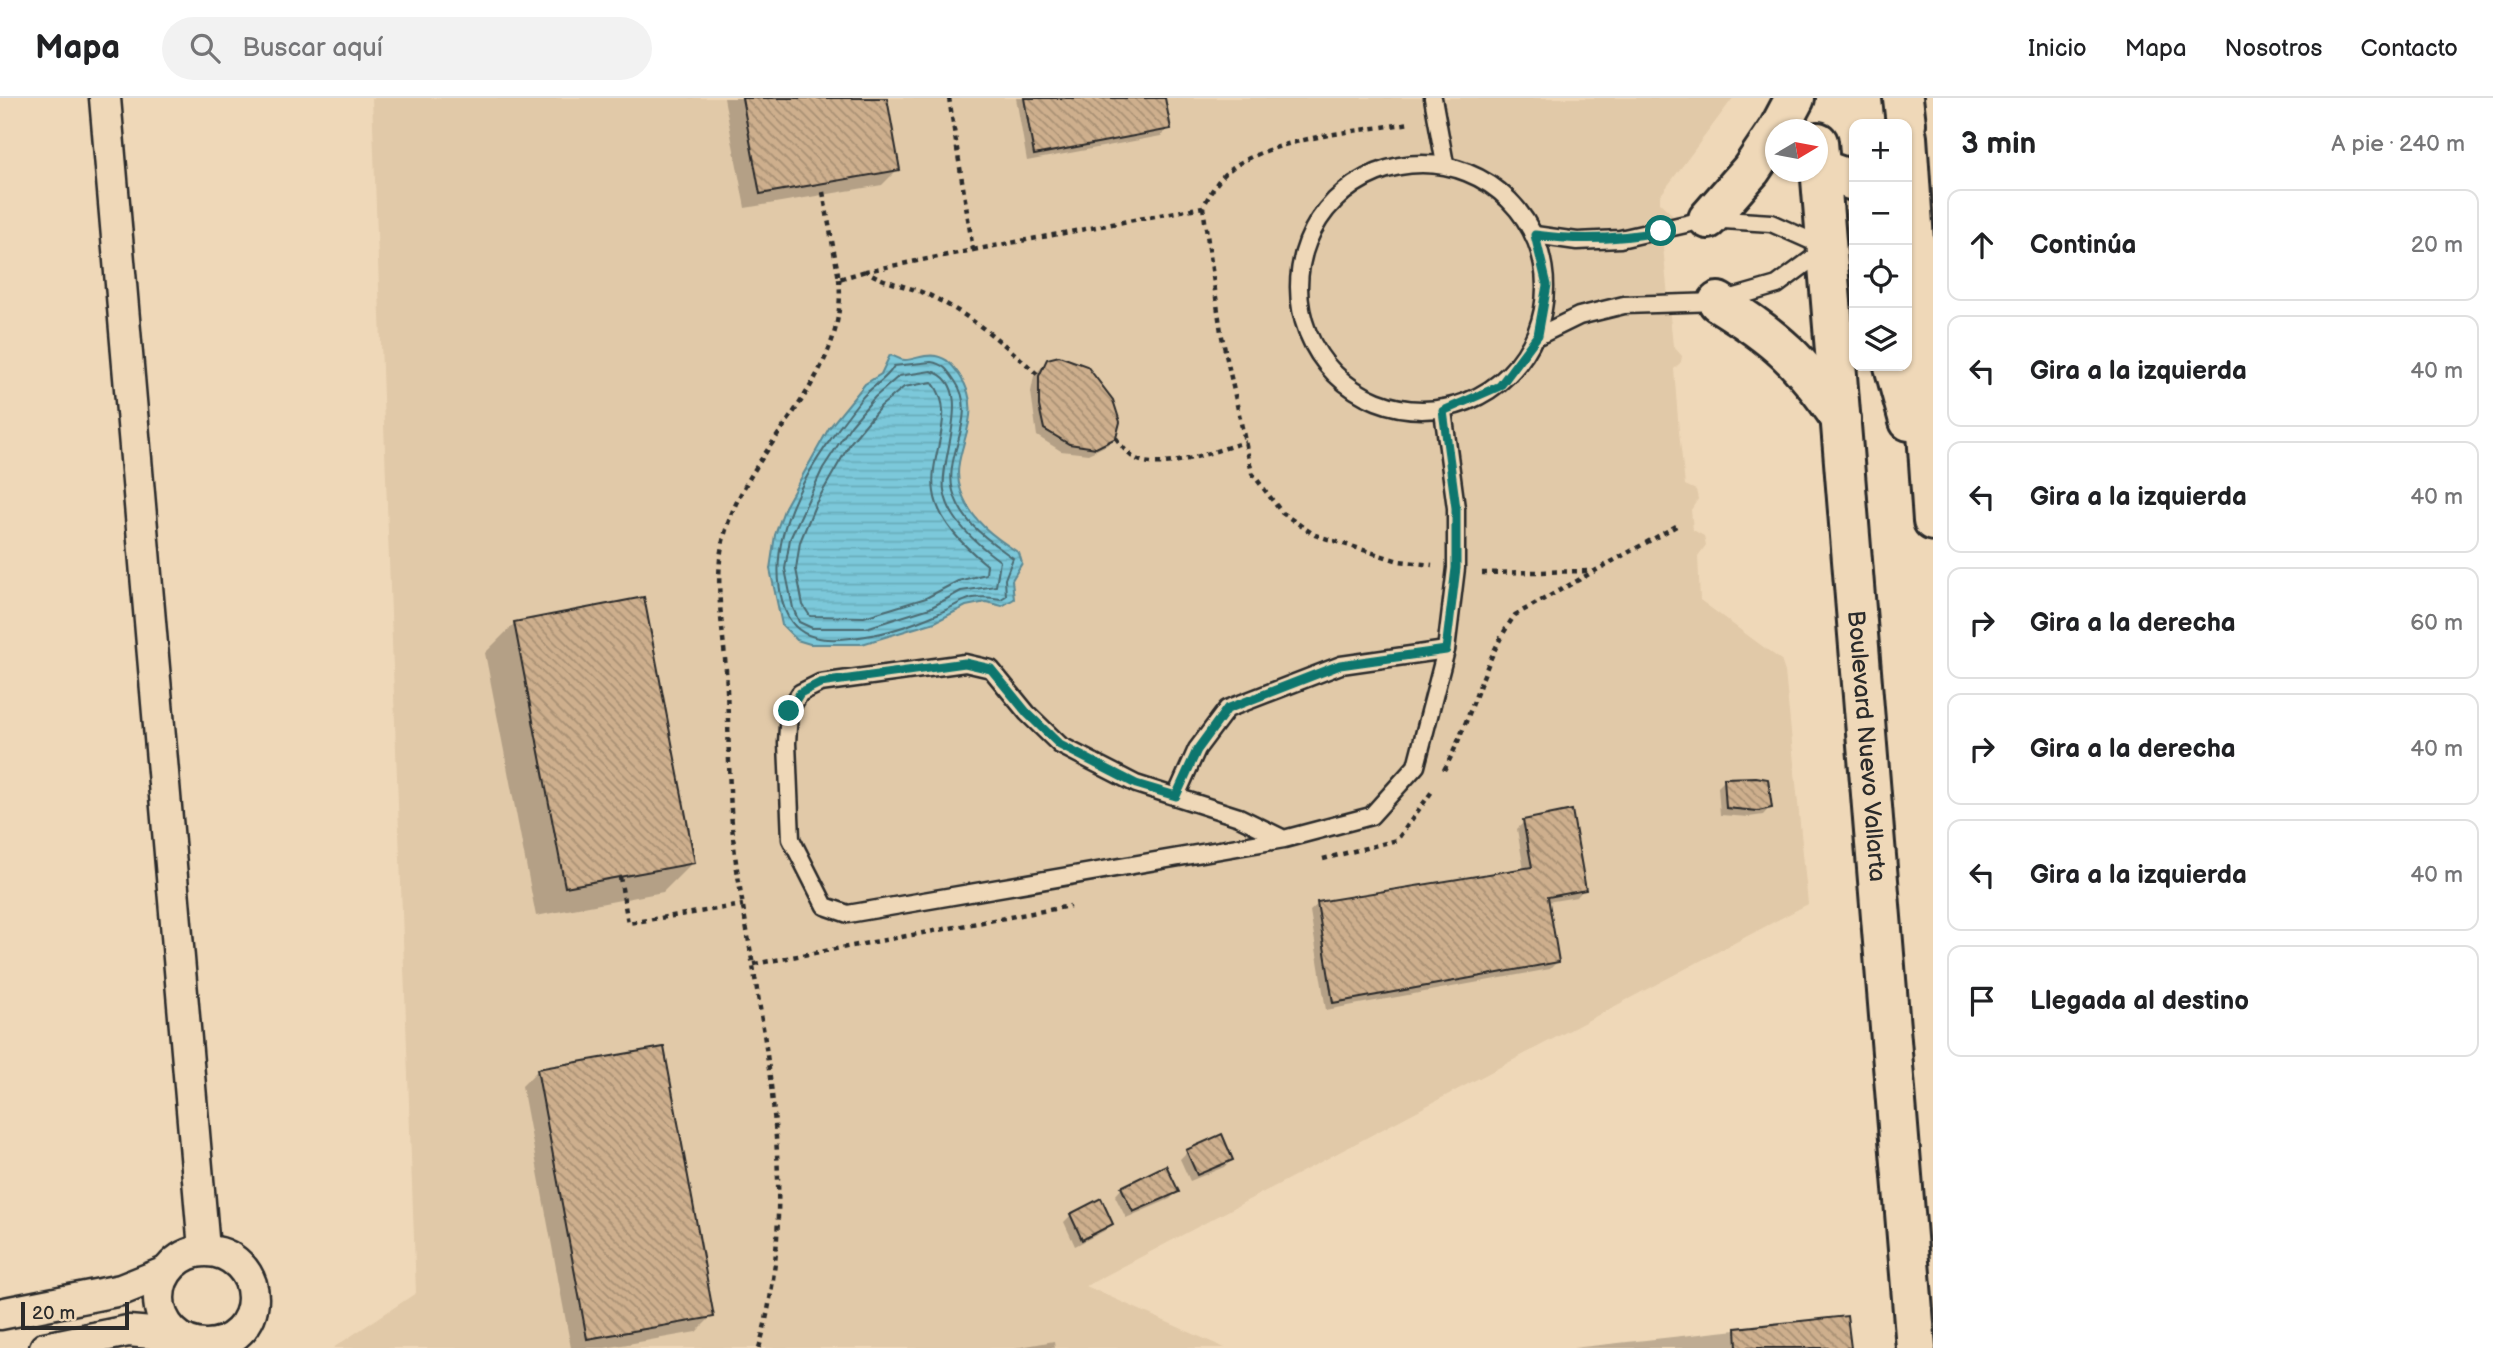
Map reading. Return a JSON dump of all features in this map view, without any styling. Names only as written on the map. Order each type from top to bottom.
[{"type":"main road","points":[[1784,119],[1795,98]]},
{"type":"main road","points":[[1814,98],[1815,119]]},
{"type":"main road","points":[[1903,98],[1907,119]]},
{"type":"main road","points":[[1912,142],[1926,330],[1933,513]]},
{"type":"main road","points":[[1708,219],[1751,170],[1765,149]]},
{"type":"main road","name":"Boulevard Nuevo Vallarta","points":[[1831,164],[1841,259],[1842,420],[1916,1348]]},
{"type":"main road","points":[[1841,259],[1849,234]]},
{"type":"main road","points":[[1718,302],[1767,332],[1809,372],[1842,420]]},
{"type":"main road","points":[[1895,371],[1933,513]]},
{"type":"street","points":[[104,98],[204,1249]]},
{"type":"street","points":[[0,1314],[121,1290],[166,1272],[182,1256],[204,1249],[227,1254],[245,1268],[254,1290],[252,1313],[240,1333],[220,1344],[197,1345],[176,1335],[128,1331],[45,1348]]},
{"type":"street","points":[[166,1272],[158,1294],[162,1317],[176,1335]]},
{"type":"lane","points":[[1433,98],[1446,164]]},
{"type":"lane","points":[[1398,164],[1446,164],[1482,178],[1514,202],[1535,235],[1547,285],[1538,335],[1500,386],[1443,411],[1395,410],[1351,390],[1318,355],[1299,311],[1300,262],[1319,217],[1353,183],[1398,164]]},
{"type":"lane","points":[[1535,235],[1577,240],[1620,239],[1708,219],[1771,223],[1841,259]]},
{"type":"lane","points":[[1538,335],[1579,316],[1624,305],[1718,302],[1777,285],[1841,259]]},
{"type":"lane","points":[[1284,839],[1239,817],[1136,784],[1060,745],[1027,713],[991,669],[965,663],[820,683],[800,693],[789,711],[787,743],[791,839],[825,906],[848,914],[1284,839],[1371,817],[1416,766],[1446,650],[1456,568],[1456,508],[1443,411]]},
{"type":"lane","points":[[1176,796],[1197,750],[1227,709],[1340,665],[1446,650]]},
{"type":"path","points":[[949,98],[973,250]]},
{"type":"path","points":[[1436,119],[1333,135],[1263,154],[1233,167],[1215,184],[1203,206],[1220,332],[1252,473],[1282,513],[1315,536],[1399,561],[1486,574],[1592,570]]},
{"type":"path","points":[[759,1348],[772,1288],[778,1177],[775,1112],[731,827],[726,671],[718,590],[721,554],[737,497],[832,347],[841,299],[823,192]]},
{"type":"path","points":[[839,279],[866,271],[1203,206]]},
{"type":"path","points":[[866,271],[882,281],[919,290],[938,299],[1005,343],[1039,376]]},
{"type":"path","points":[[1116,439],[1136,459],[1158,463],[1189,458],[1246,442]]},
{"type":"path","points":[[620,877],[628,923],[743,905]]},
{"type":"shaded area","points":[[372,98],[1733,98],[1660,196],[1660,203],[1672,214],[1670,220],[1661,227],[1673,346],[1682,356],[1681,362],[1674,369],[1679,432],[1685,485],[1696,490],[1698,499],[1691,510],[1693,530],[1704,536],[1706,545],[1698,556],[1700,600],[1781,660],[1785,672],[1808,904],[1086,1286],[1225,1348],[333,1348],[416,1293]]},
{"type":"water","points":[[890,355],[905,360],[928,355],[940,357],[950,363],[960,376],[968,392],[970,407],[959,463],[961,491],[977,520],[1019,553],[1022,563],[1012,580],[1014,599],[1002,606],[986,602],[966,606],[935,622],[862,644],[810,644],[797,640],[782,625],[770,569],[775,535],[785,507],[829,428],[865,384],[881,374]]},
{"type":"building","points":[[742,98],[887,98],[900,170],[760,194]]},
{"type":"building","points":[[1024,98],[1165,98],[1171,129],[1034,155]]},
{"type":"building","points":[[1059,356],[1087,366],[1113,400],[1120,422],[1116,438],[1096,448],[1069,444],[1044,429],[1039,406],[1039,376],[1047,359]]},
{"type":"building","points":[[644,597],[695,863],[565,887],[514,622]]},
{"type":"building","points":[[1724,778],[1768,779],[1772,808],[1758,811],[1726,808]]},
{"type":"building","points":[[1572,810],[1586,890],[1548,897],[1559,962],[1333,1003],[1317,902],[1532,867],[1523,820]]},
{"type":"building","points":[[664,1047],[714,1317],[587,1339],[537,1069]]},
{"type":"building","points":[[1222,1134],[1233,1160],[1197,1175],[1186,1150]]},
{"type":"building","points":[[1166,1165],[1179,1192],[1133,1212],[1121,1187]]},
{"type":"building","points":[[1101,1198],[1113,1224],[1082,1240],[1070,1214]]},
{"type":"building","points":[[1847,1316],[1851,1348],[1737,1348],[1736,1328]]},
{"type":"route","points":[[789,711],[800,693],[820,683],[965,663],[991,669],[1027,713],[1060,745],[1136,784],[1176,796],[1197,750],[1227,709],[1340,665],[1446,650],[1456,568],[1456,508],[1443,411],[1500,386],[1538,335],[1547,285],[1535,235],[1577,240],[1620,239],[1661,231]]}]
